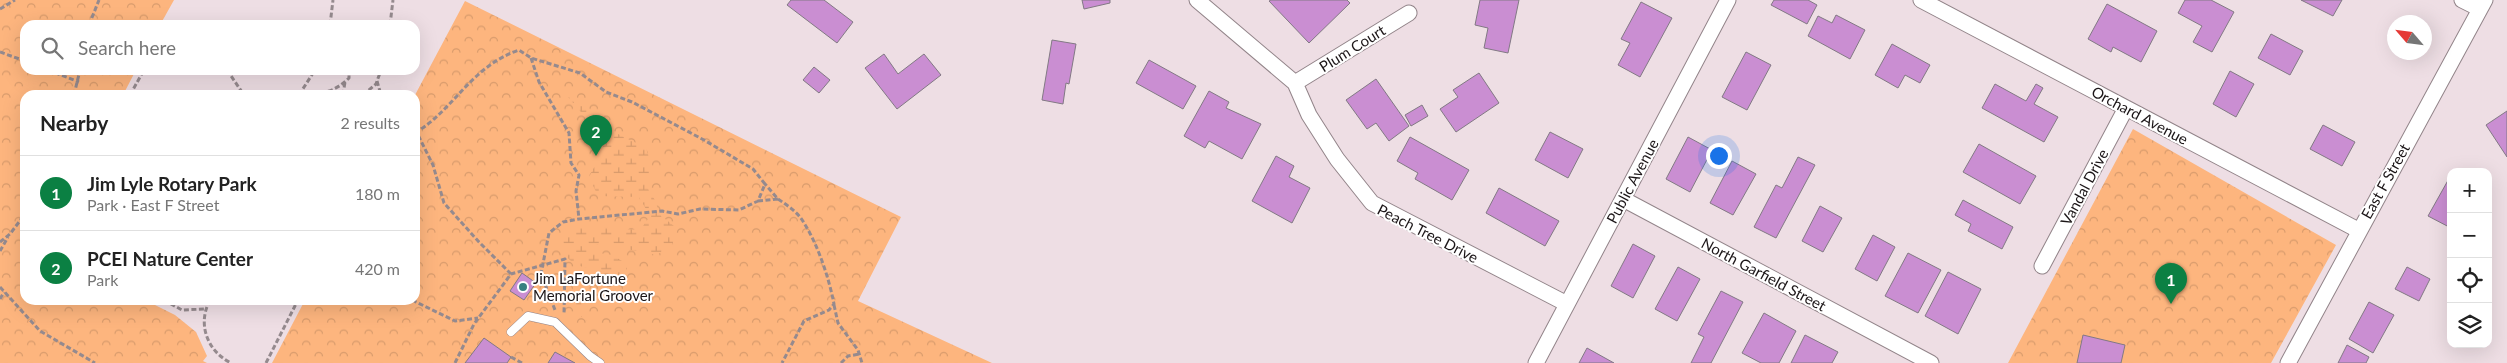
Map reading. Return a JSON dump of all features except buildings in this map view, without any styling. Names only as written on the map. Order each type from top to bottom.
[{"type":"street","name":"Peach Tree Drive","points":[[1197,0],[1295,83],[1309,116],[1337,158],[1372,203],[1567,304]]},
{"type":"street","name":"Public Avenue","points":[[1536,363],[1728,0]]},
{"type":"street","name":"Orchard Avenue","points":[[1921,0],[2358,230]]},
{"type":"street","points":[[2462,0],[2483,5]]},
{"type":"street","name":"East F Street","points":[[2288,363],[2358,230],[2483,5]]},
{"type":"street","name":"Plum Court","points":[[1295,83],[1409,13]]},
{"type":"street","name":"Vandal Drive","points":[[2042,266],[2126,108]]},
{"type":"street","name":"North Garfield Street","points":[[1622,200],[1931,363]]},
{"type":"lane","points":[[511,332],[528,316],[555,322],[600,363]]},
{"type":"path","points":[[0,10],[15,0]]},
{"type":"path","points":[[91,20],[99,0]]},
{"type":"path","points":[[331,20],[333,0]]},
{"type":"path","points":[[391,20],[393,0]]},
{"type":"path","points":[[420,130],[426,127],[465,86],[499,57],[519,50],[531,58],[580,73],[606,92],[632,102],[704,140],[753,169],[778,199],[794,211],[804,223],[830,281],[838,323],[860,354],[862,363]]},
{"type":"path","points":[[0,52],[20,59]]},
{"type":"path","points":[[531,58],[539,82],[568,133],[571,163],[579,175],[576,191],[579,219]]},
{"type":"path","points":[[60,75],[78,82]]},
{"type":"path","points":[[76,90],[79,75]]},
{"type":"path","points":[[133,90],[141,75]]},
{"type":"path","points":[[230,75],[241,90]]},
{"type":"path","points":[[303,90],[312,75]]},
{"type":"path","points":[[333,90],[349,78],[349,75]]},
{"type":"path","points":[[368,90],[377,81],[379,75]]},
{"type":"path","points":[[344,90],[345,81]]},
{"type":"path","points":[[377,81],[380,90]]},
{"type":"path","points":[[420,140],[433,165],[444,203],[478,242],[511,274]]},
{"type":"path","points":[[758,201],[765,184]]},
{"type":"path","points":[[555,322],[555,307],[541,274],[549,233],[563,222],[662,211],[678,214],[700,209],[739,210],[758,201],[778,199]]},
{"type":"path","points":[[0,251],[20,221]]},
{"type":"path","points":[[0,242],[10,234]]},
{"type":"path","points":[[454,363],[479,318],[511,274],[565,259],[563,330]]},
{"type":"path","points":[[0,287],[40,332],[95,363]]},
{"type":"path","points":[[0,299],[4,292]]},
{"type":"path","points":[[420,304],[455,321],[479,318]]},
{"type":"path","points":[[782,363],[804,321],[822,314],[834,304]]},
{"type":"path","points":[[173,305],[182,310],[205,309]]},
{"type":"path","points":[[207,305],[204,320],[208,343],[222,361],[231,363]]},
{"type":"path","points":[[266,363],[295,305]]},
{"type":"path","points":[[841,363],[848,356],[860,354]]},
{"type":"path","points":[[511,357],[522,363]]},
{"type":"green space","points":[[0,0],[174,0],[163,20],[20,20],[20,75],[133,75],[126,90],[20,90],[20,305],[155,305],[175,315],[196,332],[207,356],[203,361],[207,363],[0,363]]},
{"type":"green space","points":[[465,1],[901,217],[858,301],[992,363],[272,363],[302,305],[420,305],[420,90],[418,90]]},
{"type":"green space","points":[[563,91],[572,93],[616,133],[646,148],[650,168],[647,187],[656,202],[659,214],[674,226],[673,243],[657,255],[601,244],[587,245],[587,251],[612,255],[627,264],[627,278],[607,297],[579,299],[590,324],[574,310],[572,293],[605,289],[613,279],[609,272],[575,264],[560,246],[568,234],[576,228],[641,229],[650,216],[639,197],[598,196],[589,177],[602,152],[604,139]]},
{"type":"green space","points":[[2133,129],[2336,245],[2271,363],[2008,363]]},
{"type":"place","name":"PCEI Nature Center","points":[[596,156]]},
{"type":"place","name":"Jim LaFortune Memorial Groover","points":[[523,287]]},
{"type":"place","name":"Jim Lyle Rotary Park","points":[[2171,304]]}]
